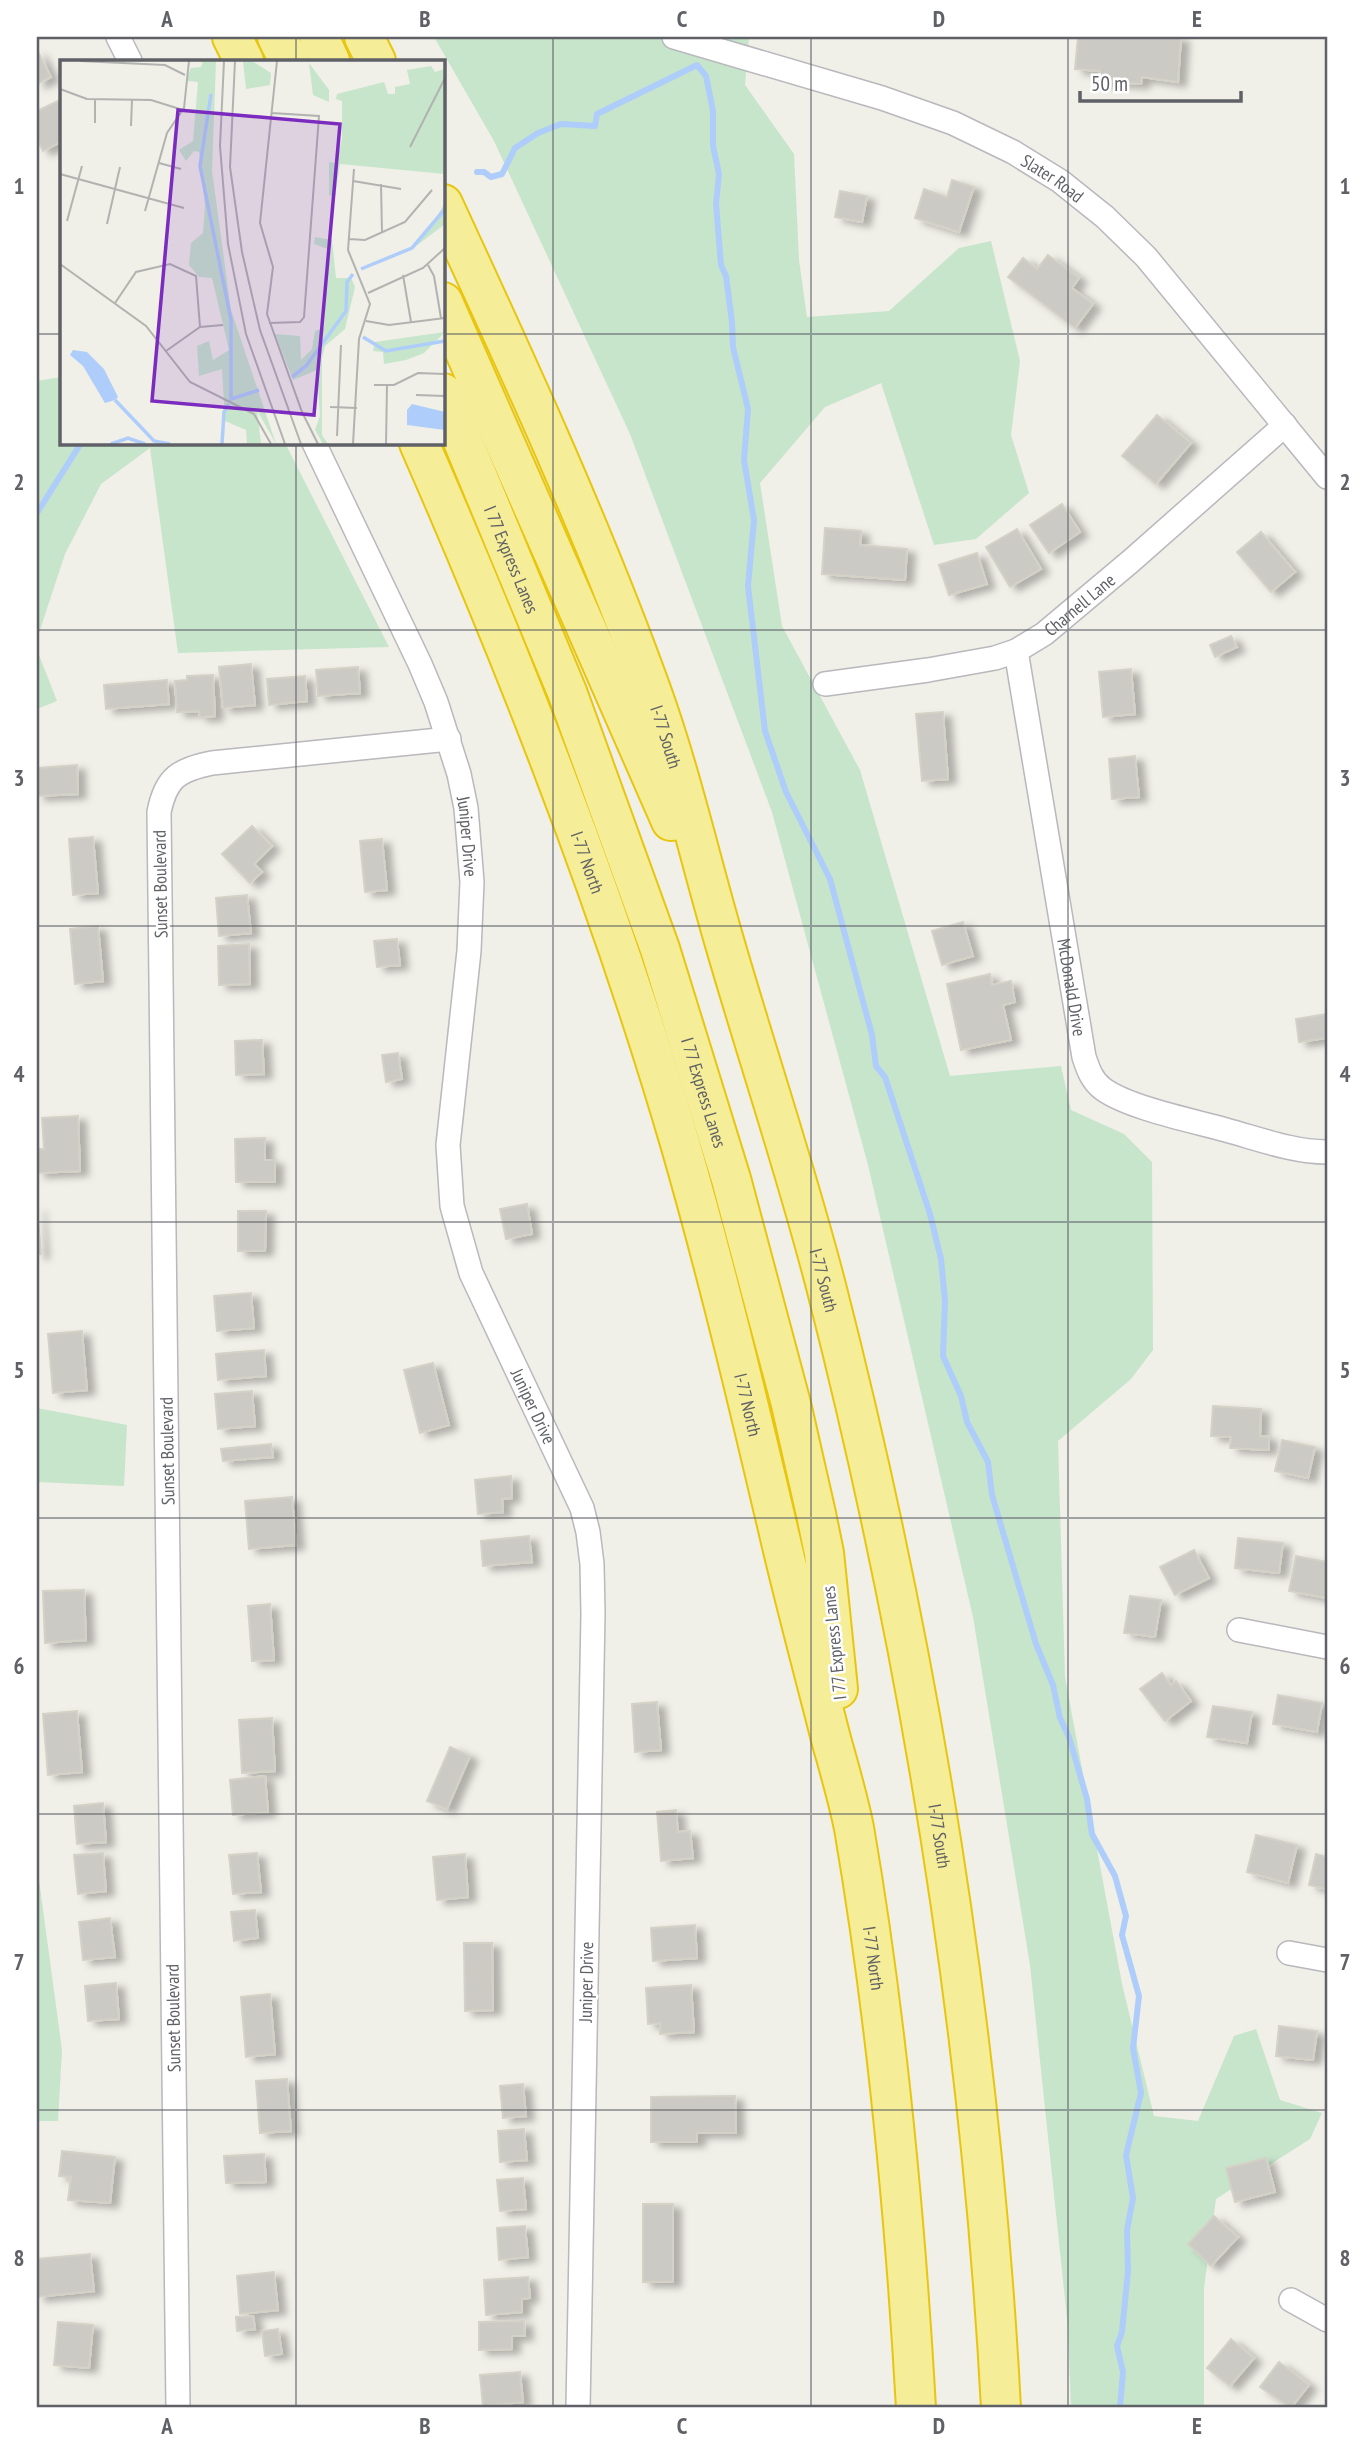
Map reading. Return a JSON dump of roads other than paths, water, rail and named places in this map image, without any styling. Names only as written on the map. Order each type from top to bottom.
[{"type":"highway","points":[[232,37],[244,60]]},
{"type":"highway","points":[[277,37],[288,60]]},
{"type":"highway","points":[[319,37],[330,60]]},
{"type":"highway","points":[[365,37],[376,60]]},
{"type":"highway","name":"I-77 South","points":[[444,206],[540,416],[629,629],[675,761],[725,944],[777,1110],[824,1279],[881,1520],[916,1694],[964,1999],[985,2191],[1001,2408]]},
{"type":"highway","points":[[444,304],[725,944]]},
{"type":"highway","name":"I 77 Express Lanes","points":[[444,395],[567,692],[660,949],[731,1179],[791,1404],[824,1553],[853,1822]]},
{"type":"highway","name":"I-77 North","points":[[419,444],[485,595],[546,747],[599,894],[653,1056],[725,1305],[784,1553],[853,1822],[892,2111],[908,2276],[916,2408]]},
{"type":"street","points":[[118,37],[130,60]]},
{"type":"street","name":"Slater Road","points":[[674,37],[881,98],[953,123],[1015,154],[1060,181],[1105,217],[1146,257],[1327,477]]},
{"type":"street","name":"Charnell Lane","points":[[825,684],[928,670],[995,658],[1016,651],[1044,635],[1285,425]]},
{"type":"street","name":"Juniper Drive","points":[[314,444],[420,664],[449,739],[466,808],[472,883],[469,951],[448,1145],[452,1206],[471,1273],[572,1484],[588,1532],[593,1564],[578,2408]]},
{"type":"street","name":"McDonald Drive","points":[[1016,651],[1084,1057],[1090,1073],[1106,1091],[1122,1100],[1292,1147],[1327,1152]]},
{"type":"street","name":"Sunset Boulevard","points":[[178,2408],[159,812],[162,795],[169,783],[186,769],[212,763],[449,739]]},
{"type":"street","points":[[1239,1630],[1327,1647]]},
{"type":"street","points":[[1289,1953],[1327,1960]]},
{"type":"street","points":[[1291,2300],[1327,2320]]},
{"type":"waterway","points":[[477,172],[484,172],[491,177],[502,174],[515,148],[538,133],[561,124],[595,126],[597,114],[697,65],[706,76],[713,111],[713,146],[719,174],[716,204],[721,265],[726,276],[733,347],[748,409],[744,460],[754,520],[748,586],[765,731],[786,792],[830,879],[872,1035],[876,1066],[885,1077],[930,1214],[941,1259],[945,1301],[943,1356],[961,1396],[967,1422],[988,1462],[992,1495],[1036,1644],[1053,1685],[1060,1718],[1069,1737],[1087,1799],[1092,1834],[1115,1876],[1126,1916],[1122,1935],[1139,1996],[1133,2048],[1141,2093],[1126,2155],[1133,2198],[1127,2230],[1128,2271],[1122,2332],[1117,2346],[1123,2372],[1120,2408]]},
{"type":"waterway","points":[[37,513],[80,444]]}]
